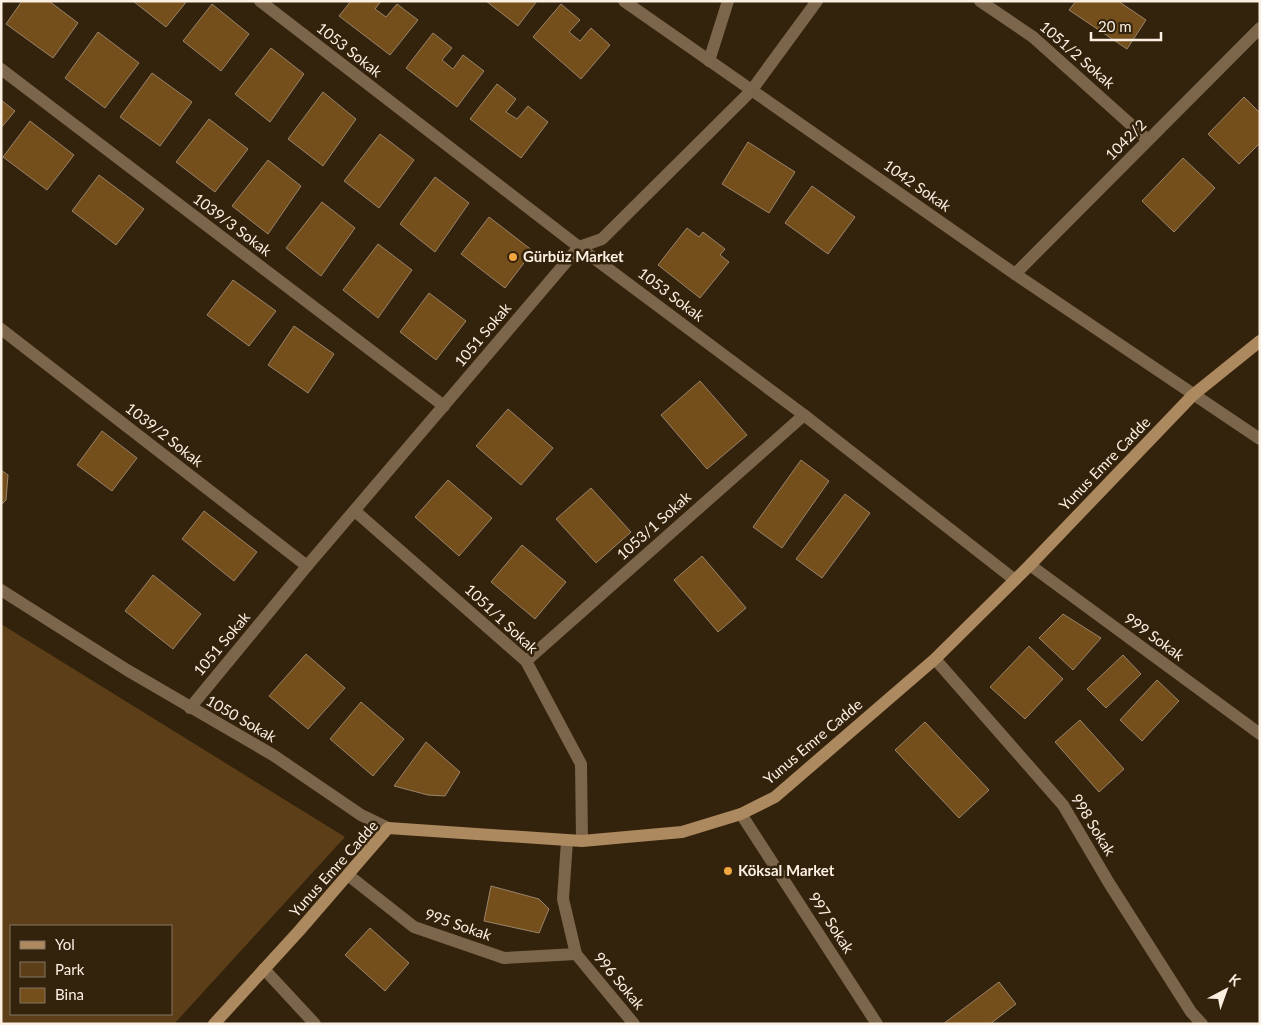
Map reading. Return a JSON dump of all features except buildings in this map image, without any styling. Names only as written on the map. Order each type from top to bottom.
[{"type":"street","name":"1053 Sokak","points":[[260,1],[579,247],[804,415],[1015,580]]},
{"type":"street","name":"1042 Sokak","points":[[624,1],[1015,274],[1260,439]]},
{"type":"street","points":[[709,61],[728,1]]},
{"type":"street","name":"1051 Sokak","points":[[190,708],[579,247],[602,239],[751,91],[817,1]]},
{"type":"street","name":"1051/2 Sokak","points":[[980,1],[1033,37],[1148,140]]},
{"type":"street","name":"1042/2","points":[[1015,274],[1260,28]]},
{"type":"street","name":"1039/3 Sokak","points":[[1,69],[444,406]]},
{"type":"street","name":"1039/2 Sokak","points":[[1,329],[308,566]]},
{"type":"street","name":"Yunus Emre Cadde","points":[[214,1024],[299,932],[388,828],[582,841],[682,832],[741,814],[775,797],[935,659],[1030,565],[1193,395],[1260,341]]},
{"type":"street","name":"1053/1 Sokak","points":[[526,661],[804,415]]},
{"type":"street","name":"1051/1 Sokak","points":[[355,511],[526,661],[580,764],[582,841]]},
{"type":"street","name":"999 Sokak","points":[[1030,565],[1260,734]]},
{"type":"street","name":"1050 Sokak","points":[[2,592],[190,708],[273,755],[361,815],[388,828]]},
{"type":"street","name":"998 Sokak","points":[[935,659],[1063,806],[1109,883],[1191,1012],[1202,1024]]},
{"type":"street","name":"997 Sokak","points":[[741,814],[877,1024]]},
{"type":"street","name":"996 Sokak","points":[[567,841],[563,899],[576,954],[634,1024]]},
{"type":"street","name":"995 Sokak","points":[[348,875],[414,927],[504,958],[576,954]]},
{"type":"street","points":[[264,968],[315,1024]]},
{"type":"green space","points":[[1,624],[345,837],[174,1024],[1,1024]]},
{"type":"place","name":"Gürbüz Market","points":[[513,257]]},
{"type":"place","name":"Köksal Market","points":[[728,871]]}]
